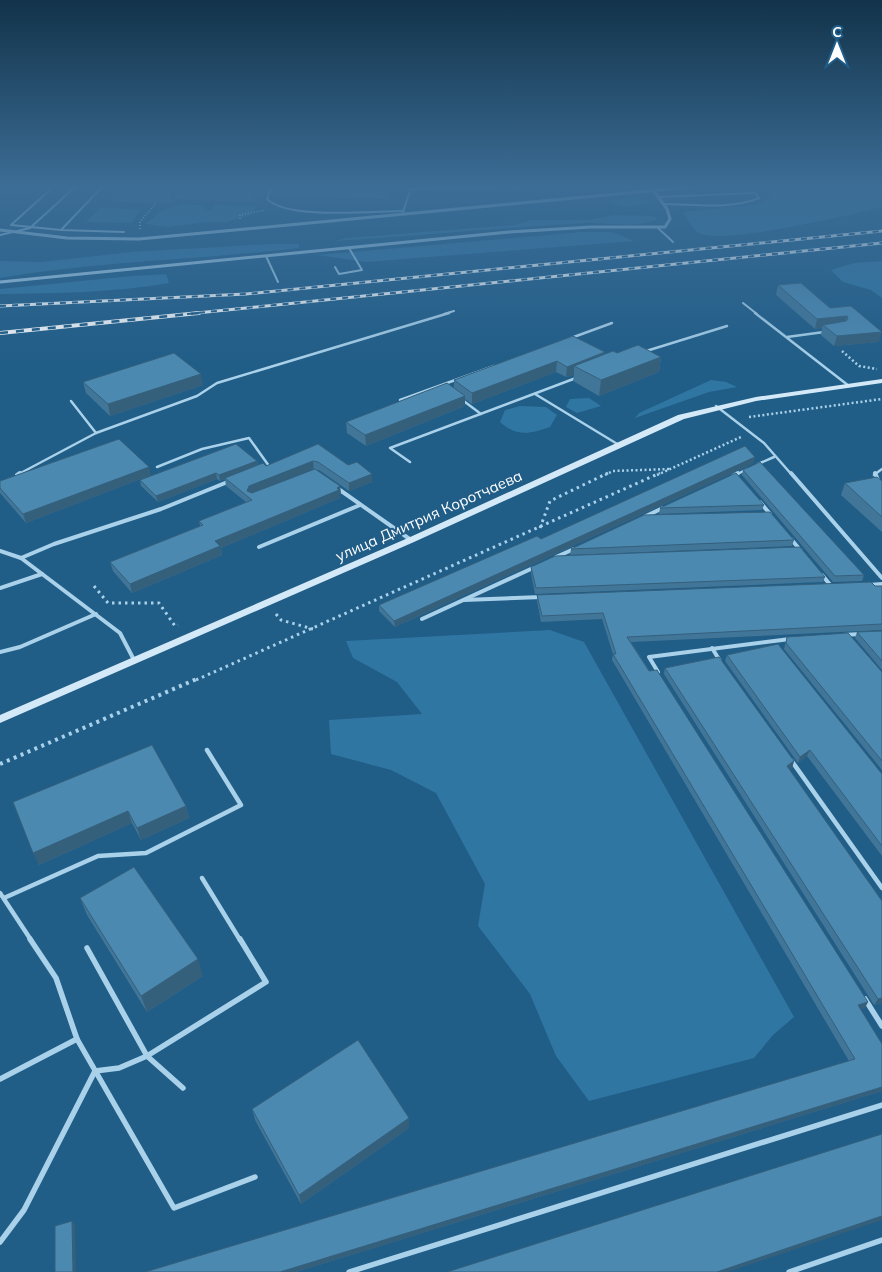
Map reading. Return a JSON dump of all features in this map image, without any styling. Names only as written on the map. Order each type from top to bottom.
[{"type":"street","points":[[0,282],[366,246]]},
{"type":"street","name":"улица Дмитрия Коротчаева","points":[[0,719],[411,540],[681,417],[716,406],[768,395],[882,381]]},
{"type":"lane","points":[[335,267],[339,274],[362,270],[349,248]]},
{"type":"lane","points":[[266,256],[278,282]]},
{"type":"lane","points":[[743,303],[848,386]]},
{"type":"lane","points":[[14,477],[96,433],[197,396],[217,382],[454,311]]},
{"type":"lane","points":[[567,339],[612,322]]},
{"type":"lane","points":[[639,353],[727,326]]},
{"type":"lane","points":[[787,337],[826,331]]},
{"type":"lane","points":[[400,400],[495,365]]},
{"type":"lane","points":[[410,462],[390,448],[578,377]]},
{"type":"lane","points":[[440,385],[448,391]]},
{"type":"lane","points":[[535,394],[619,445]]},
{"type":"lane","points":[[457,396],[481,414]]},
{"type":"lane","points":[[71,401],[96,433]]},
{"type":"lane","points":[[716,406],[764,443],[774,457],[882,578]]},
{"type":"lane","points":[[157,467],[202,449],[249,438],[270,465],[261,468]]},
{"type":"lane","points":[[728,478],[774,457]]},
{"type":"lane","points":[[882,469],[874,474],[882,489]]},
{"type":"lane","points":[[736,474],[742,481]]},
{"type":"lane","points":[[20,558],[54,544],[161,509],[234,480]]},
{"type":"lane","points":[[331,483],[411,540]]},
{"type":"lane","points":[[759,500],[776,521]]},
{"type":"lane","points":[[259,547],[360,505]]},
{"type":"lane","points":[[652,517],[642,518],[668,506]]},
{"type":"lane","points":[[760,514],[770,514]]},
{"type":"lane","points":[[788,535],[805,555]]},
{"type":"lane","points":[[563,558],[553,559],[580,546]]},
{"type":"lane","points":[[790,549],[800,549]]},
{"type":"lane","points":[[0,551],[20,558],[120,633],[134,660]]},
{"type":"lane","points":[[422,619],[535,567]]},
{"type":"lane","points":[[816,568],[832,587]]},
{"type":"lane","points":[[0,588],[42,574]]},
{"type":"lane","points":[[865,585],[882,584]]},
{"type":"lane","points":[[822,587],[840,586]]},
{"type":"lane","points":[[464,600],[544,597]]},
{"type":"lane","points":[[0,652],[20,647],[96,614]]},
{"type":"lane","points":[[837,636],[864,634]]},
{"type":"lane","points":[[846,635],[852,642]]},
{"type":"lane","points":[[659,674],[649,657],[800,638]]},
{"type":"lane","points":[[773,640],[779,648]]},
{"type":"lane","points":[[712,648],[723,664]]},
{"type":"lane","points":[[207,750],[241,804],[146,853],[98,856],[2,895],[56,978],[77,1039],[174,1208],[255,1177]]},
{"type":"lane","points":[[786,752],[882,888]]},
{"type":"lane","points":[[95,1071],[118,1068],[147,1056],[266,982],[202,878]]},
{"type":"lane","points":[[87,948],[147,1056],[183,1088]]},
{"type":"lane","points":[[861,993],[882,1026]]},
{"type":"lane","points":[[0,1079],[77,1039]]},
{"type":"lane","points":[[0,1242],[24,1210],[95,1071]]},
{"type":"lane","points":[[349,1272],[882,1105]]},
{"type":"lane","points":[[789,1272],[882,1240]]},
{"type":"path","points":[[842,351],[859,366],[882,370]]},
{"type":"path","points":[[0,764],[313,629],[737,440],[753,428],[743,418],[882,399]]},
{"type":"path","points":[[540,528],[550,501],[613,471],[673,468]]},
{"type":"path","points":[[94,586],[108,603],[159,603],[175,626],[184,622]]},
{"type":"path","points":[[266,604],[281,620],[313,629]]},
{"type":"shaded area","points":[[230,246],[299,246],[299,248],[74,268],[0,278],[0,261],[41,262],[132,252]]},
{"type":"shaded area","points":[[417,246],[566,246],[366,262],[317,255]]},
{"type":"shaded area","points":[[882,261],[882,298],[871,290],[843,282],[831,270],[854,263]]},
{"type":"shaded area","points":[[166,274],[169,283],[127,289],[0,294],[0,289]]},
{"type":"shaded area","points":[[711,380],[726,382],[737,387],[709,392],[635,418],[639,413]]},
{"type":"shaded area","points":[[589,398],[601,406],[577,413],[566,407],[570,399]]},
{"type":"shaded area","points":[[520,406],[546,407],[557,415],[550,427],[524,433],[518,432],[500,422],[505,410]]},
{"type":"shaded area","points":[[550,630],[584,642],[794,1017],[773,1035],[754,1058],[589,1101],[556,1056],[530,994],[478,926],[485,884],[436,793],[391,770],[331,754],[329,720],[422,714],[397,682],[353,658],[346,641]]},
{"type":"building","points":[[801,283],[830,308],[851,306],[882,332],[837,336],[823,325],[846,321],[848,319],[847,316],[817,319],[778,285]]},
{"type":"building","points":[[573,336],[605,352],[567,367],[557,361],[472,393],[454,380]]},
{"type":"building","points":[[638,345],[661,357],[601,380],[574,366],[613,351],[617,353]]},
{"type":"building","points":[[174,353],[201,374],[108,404],[83,382]]},
{"type":"building","points":[[447,383],[465,396],[365,435],[346,422]]},
{"type":"building","points":[[119,439],[149,467],[23,514],[0,488],[0,481]]},
{"type":"building","points":[[236,444],[257,461],[219,475],[216,473],[156,496],[140,480]]},
{"type":"building","points":[[318,444],[348,465],[357,462],[372,474],[349,483],[318,462],[313,461],[249,486],[247,491],[252,493],[315,469],[340,486],[337,488],[339,490],[215,541],[220,546],[130,584],[110,562],[203,525],[199,521],[252,500],[225,478],[263,463],[266,466]]},
{"type":"building","points":[[745,446],[755,457],[394,621],[379,605],[537,536],[541,539]]},
{"type":"building","points":[[760,462],[864,575],[835,576],[743,470]]},
{"type":"building","points":[[736,473],[764,505],[660,508]]},
{"type":"building","points":[[877,477],[882,481],[882,517],[845,483]]},
{"type":"building","points":[[770,512],[794,540],[571,549],[644,515]]},
{"type":"building","points":[[800,547],[825,577],[536,588],[531,567],[555,556]]},
{"type":"building","points":[[871,582],[875,586],[882,586],[882,624],[627,637],[649,671],[657,670],[868,1002],[858,1005],[882,1044],[882,1087],[280,1272],[145,1272],[855,1059],[613,654],[616,654],[603,613],[542,616],[537,595]]},
{"type":"building","points":[[882,631],[882,661],[857,632]]},
{"type":"building","points":[[848,633],[882,672],[882,761],[786,643],[787,637]]},
{"type":"building","points":[[778,644],[882,774],[882,846],[810,750],[800,757],[727,655]]},
{"type":"building","points":[[719,657],[794,761],[787,766],[882,901],[882,998],[878,999],[665,668]]},
{"type":"building","points":[[152,745],[186,806],[137,828],[128,811],[33,853],[13,802]]},
{"type":"building","points":[[134,867],[198,959],[141,996],[80,898]]},
{"type":"building","points":[[358,1040],[409,1118],[299,1195],[252,1109]]},
{"type":"building","points":[[882,1134],[882,1216],[717,1272],[447,1272]]},
{"type":"building","points":[[72,1221],[73,1272],[55,1272],[55,1226]]},
{"type":"railway","points":[[0,306],[246,294],[727,246]]},
{"type":"railway","points":[[187,314],[849,246]]},
{"type":"railway","points":[[0,333],[199,313]]}]
